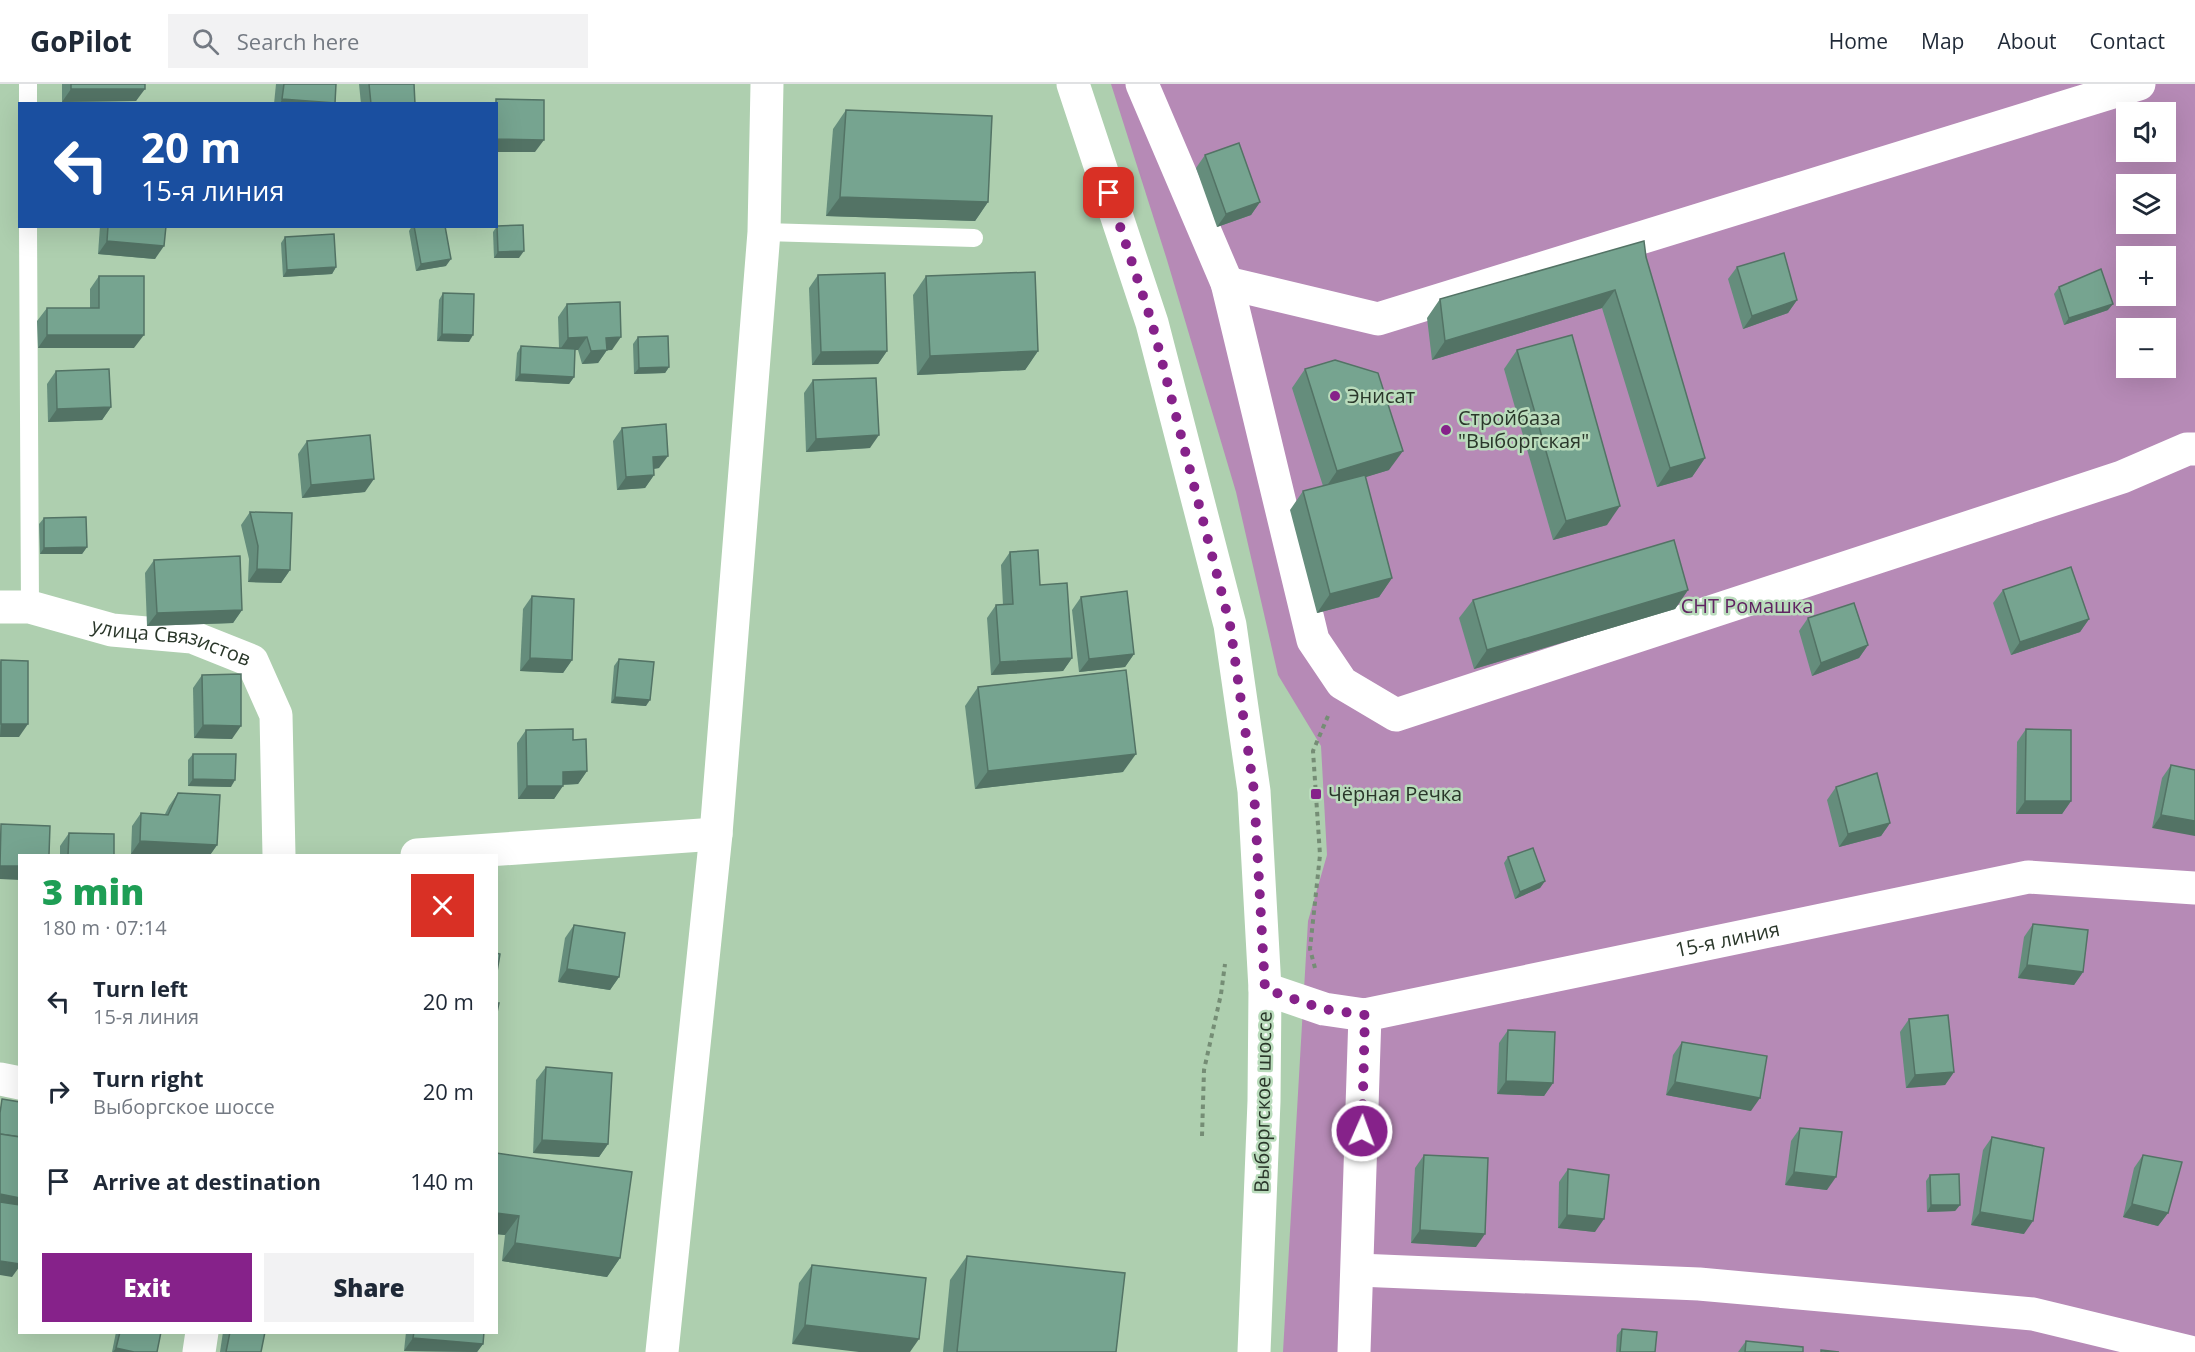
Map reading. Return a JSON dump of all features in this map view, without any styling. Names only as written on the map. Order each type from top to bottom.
[{"type":"street","points":[[662,1352],[716,834],[764,232],[767,84]]},
{"type":"street","name":"Выборгское шоссе","points":[[1073,84],[1152,323],[1230,625],[1254,791],[1265,989],[1264,1101],[1254,1352]]},
{"type":"street","points":[[1142,84],[1227,283],[1313,640],[1342,683],[1396,715],[2111,481],[2187,449],[2195,449]]},
{"type":"street","points":[[1227,283],[1377,319],[2139,84]]},
{"type":"street","name":"улица Связистов","points":[[15,607],[112,630],[192,637],[252,660],[276,715],[279,854]]},
{"type":"street","points":[[431,854],[716,834]]},
{"type":"street","name":"15-я линия","points":[[1265,989],[1323,1009],[1365,1015],[2028,878],[2195,888]]},
{"type":"street","points":[[1354,1352],[1365,1015]]},
{"type":"street","points":[[0,1079],[18,1083]]},
{"type":"street","points":[[1358,1270],[1698,1284],[2033,1314],[2190,1352]]},
{"type":"street","points":[[199,1352],[202,1334]]},
{"type":"lane","points":[[27,84],[28,102]]},
{"type":"lane","points":[[15,607],[28,228]]},
{"type":"lane","points":[[764,232],[974,238]]},
{"type":"path","points":[[1310,949],[1320,855],[1313,751],[1342,683]]},
{"type":"path","points":[[1202,1136],[1204,1070],[1221,994],[1225,959]]},
{"type":"green space","name":"СНТ Ромашка","points":[[1111,84],[2195,84],[2195,1352],[1283,1352],[1308,921],[1327,855],[1321,746],[1278,675],[1236,492],[1167,260]]},
{"type":"building","points":[[71,84],[145,84],[145,89],[71,89]]},
{"type":"building","points":[[284,84],[336,84],[335,102],[282,99]]},
{"type":"building","points":[[369,84],[414,84],[415,102],[371,102]]},
{"type":"building","points":[[496,99],[544,100],[544,140],[498,139],[498,102]]},
{"type":"building","points":[[846,110],[992,116],[988,202],[840,197]]},
{"type":"building","points":[[1239,143],[1260,202],[1226,214],[1205,155]]},
{"type":"building","points":[[523,225],[524,251],[498,252],[498,226]]},
{"type":"building","points":[[108,228],[166,228],[164,246],[107,241]]},
{"type":"building","points":[[414,228],[445,228],[451,259],[421,264]]},
{"type":"building","points":[[334,234],[336,267],[287,270],[285,237]]},
{"type":"building","points":[[1644,241],[1646,257],[1705,458],[1670,468],[1615,290],[1445,341],[1440,299]]},
{"type":"building","points":[[1784,253],[1797,300],[1752,316],[1737,267]]},
{"type":"building","points":[[2101,269],[2113,304],[2069,318],[2059,287]]},
{"type":"building","points":[[1035,272],[1038,351],[930,356],[926,276]]},
{"type":"building","points":[[885,273],[887,351],[821,352],[818,275]]},
{"type":"building","points":[[99,276],[144,276],[144,335],[47,335],[47,308],[99,308]]},
{"type":"building","points":[[443,293],[474,294],[473,335],[442,334]]},
{"type":"building","points":[[620,302],[621,337],[606,338],[607,350],[591,351],[587,337],[568,338],[567,304]]},
{"type":"building","points":[[1572,335],[1620,506],[1566,521],[1517,350]]},
{"type":"building","points":[[668,336],[669,367],[639,368],[638,337]]},
{"type":"building","points":[[521,346],[575,349],[574,377],[520,374]]},
{"type":"building","points":[[1335,360],[1378,373],[1403,451],[1337,471],[1305,369]]},
{"type":"building","points":[[109,369],[111,407],[57,409],[56,371]]},
{"type":"building","points":[[876,378],[879,435],[816,439],[813,380]]},
{"type":"building","points":[[666,424],[668,456],[653,457],[654,475],[626,477],[622,428]]},
{"type":"building","points":[[370,435],[374,479],[311,485],[307,441]]},
{"type":"building","points":[[1365,475],[1392,578],[1330,594],[1303,491]]},
{"type":"building","points":[[250,512],[292,513],[290,570],[257,569],[258,546]]},
{"type":"building","points":[[86,517],[87,547],[44,548],[44,518]]},
{"type":"building","points":[[1674,540],[1688,590],[1487,650],[1473,600]]},
{"type":"building","points":[[1038,550],[1040,585],[1067,583],[1072,658],[1000,662],[996,605],[1013,604],[1010,552]]},
{"type":"building","points":[[240,556],[242,610],[157,613],[154,560]]},
{"type":"building","points":[[2071,567],[2089,619],[2020,642],[2003,590]]},
{"type":"building","points":[[1127,591],[1134,654],[1089,659],[1081,597]]},
{"type":"building","points":[[532,596],[574,599],[572,660],[530,658]]},
{"type":"building","points":[[1854,603],[1868,645],[1821,663],[1808,618]]},
{"type":"building","points":[[619,659],[654,662],[650,700],[615,697]]},
{"type":"building","points":[[1,660],[28,661],[28,724],[1,724]]},
{"type":"building","points":[[1126,670],[1136,754],[988,771],[978,687]]},
{"type":"building","points":[[241,674],[241,726],[203,725],[202,675]]},
{"type":"building","points":[[573,729],[573,740],[586,739],[587,771],[563,772],[563,786],[527,786],[526,730]]},
{"type":"building","points":[[2026,729],[2071,730],[2071,801],[2025,801]]},
{"type":"building","points":[[193,754],[236,754],[235,780],[193,779]]},
{"type":"building","points":[[2171,765],[2195,770],[2195,821],[2161,815]]},
{"type":"building","points":[[1877,773],[1890,823],[1848,834],[1836,787]]},
{"type":"building","points":[[178,793],[220,795],[217,845],[140,841],[141,813],[168,815]]},
{"type":"building","points":[[1,824],[50,826],[49,854],[18,854],[18,866],[0,866]]},
{"type":"building","points":[[69,833],[114,834],[114,854],[68,854]]},
{"type":"building","points":[[1533,848],[1545,881],[1520,892],[1508,857]]},
{"type":"building","points":[[2033,924],[2088,930],[2083,972],[2027,965]]},
{"type":"building","points":[[574,925],[625,933],[619,977],[567,969]]},
{"type":"building","points":[[1948,1015],[1954,1072],[1915,1075],[1909,1019]]},
{"type":"building","points":[[1508,1030],[1555,1032],[1553,1083],[1506,1081]]},
{"type":"building","points":[[1682,1042],[1767,1056],[1760,1098],[1675,1082]]},
{"type":"building","points":[[546,1067],[612,1073],[608,1144],[542,1140]]},
{"type":"building","points":[[2,1099],[18,1102],[18,1137],[0,1134]]},
{"type":"building","points":[[1800,1128],[1842,1132],[1836,1177],[1794,1172]]},
{"type":"building","points":[[0,1134],[18,1137],[18,1198],[0,1194]]},
{"type":"building","points":[[1992,1137],[2044,1148],[2033,1221],[1980,1212]]},
{"type":"building","points":[[498,1153],[632,1172],[620,1258],[515,1243],[519,1216],[498,1213]]},
{"type":"building","points":[[1424,1155],[1488,1158],[1485,1234],[1420,1230]]},
{"type":"building","points":[[2143,1155],[2182,1162],[2168,1213],[2132,1204]]},
{"type":"building","points":[[1568,1169],[1609,1175],[1604,1219],[1567,1215]]},
{"type":"building","points":[[1959,1174],[1960,1205],[1931,1205],[1930,1175]]},
{"type":"building","points":[[0,1202],[18,1205],[18,1264],[0,1261]]},
{"type":"building","points":[[967,1256],[1125,1273],[1116,1352],[957,1352]]},
{"type":"building","points":[[812,1265],[926,1278],[919,1339],[805,1325]]},
{"type":"building","points":[[1622,1329],[1657,1332],[1655,1352],[1620,1352]]},
{"type":"building","points":[[120,1334],[161,1334],[157,1352],[134,1352],[116,1348]]},
{"type":"building","points":[[230,1334],[265,1334],[261,1352],[226,1352]]},
{"type":"building","points":[[414,1334],[484,1334],[483,1344],[413,1338]]},
{"type":"building","points":[[1746,1341],[1803,1347],[1803,1352],[1745,1352]]},
{"type":"place","name":"Энисат","points":[[1335,396]]},
{"type":"place","name":"Стройбаза \"Выборгская\"","points":[[1446,430]]},
{"type":"place","name":"Чёрная Речка","points":[[1316,794]]},
{"type":"route","points":[[1109,193],[1152,323],[1230,625],[1254,791],[1265,989],[1323,1009],[1365,1015],[1362,1131]]}]
